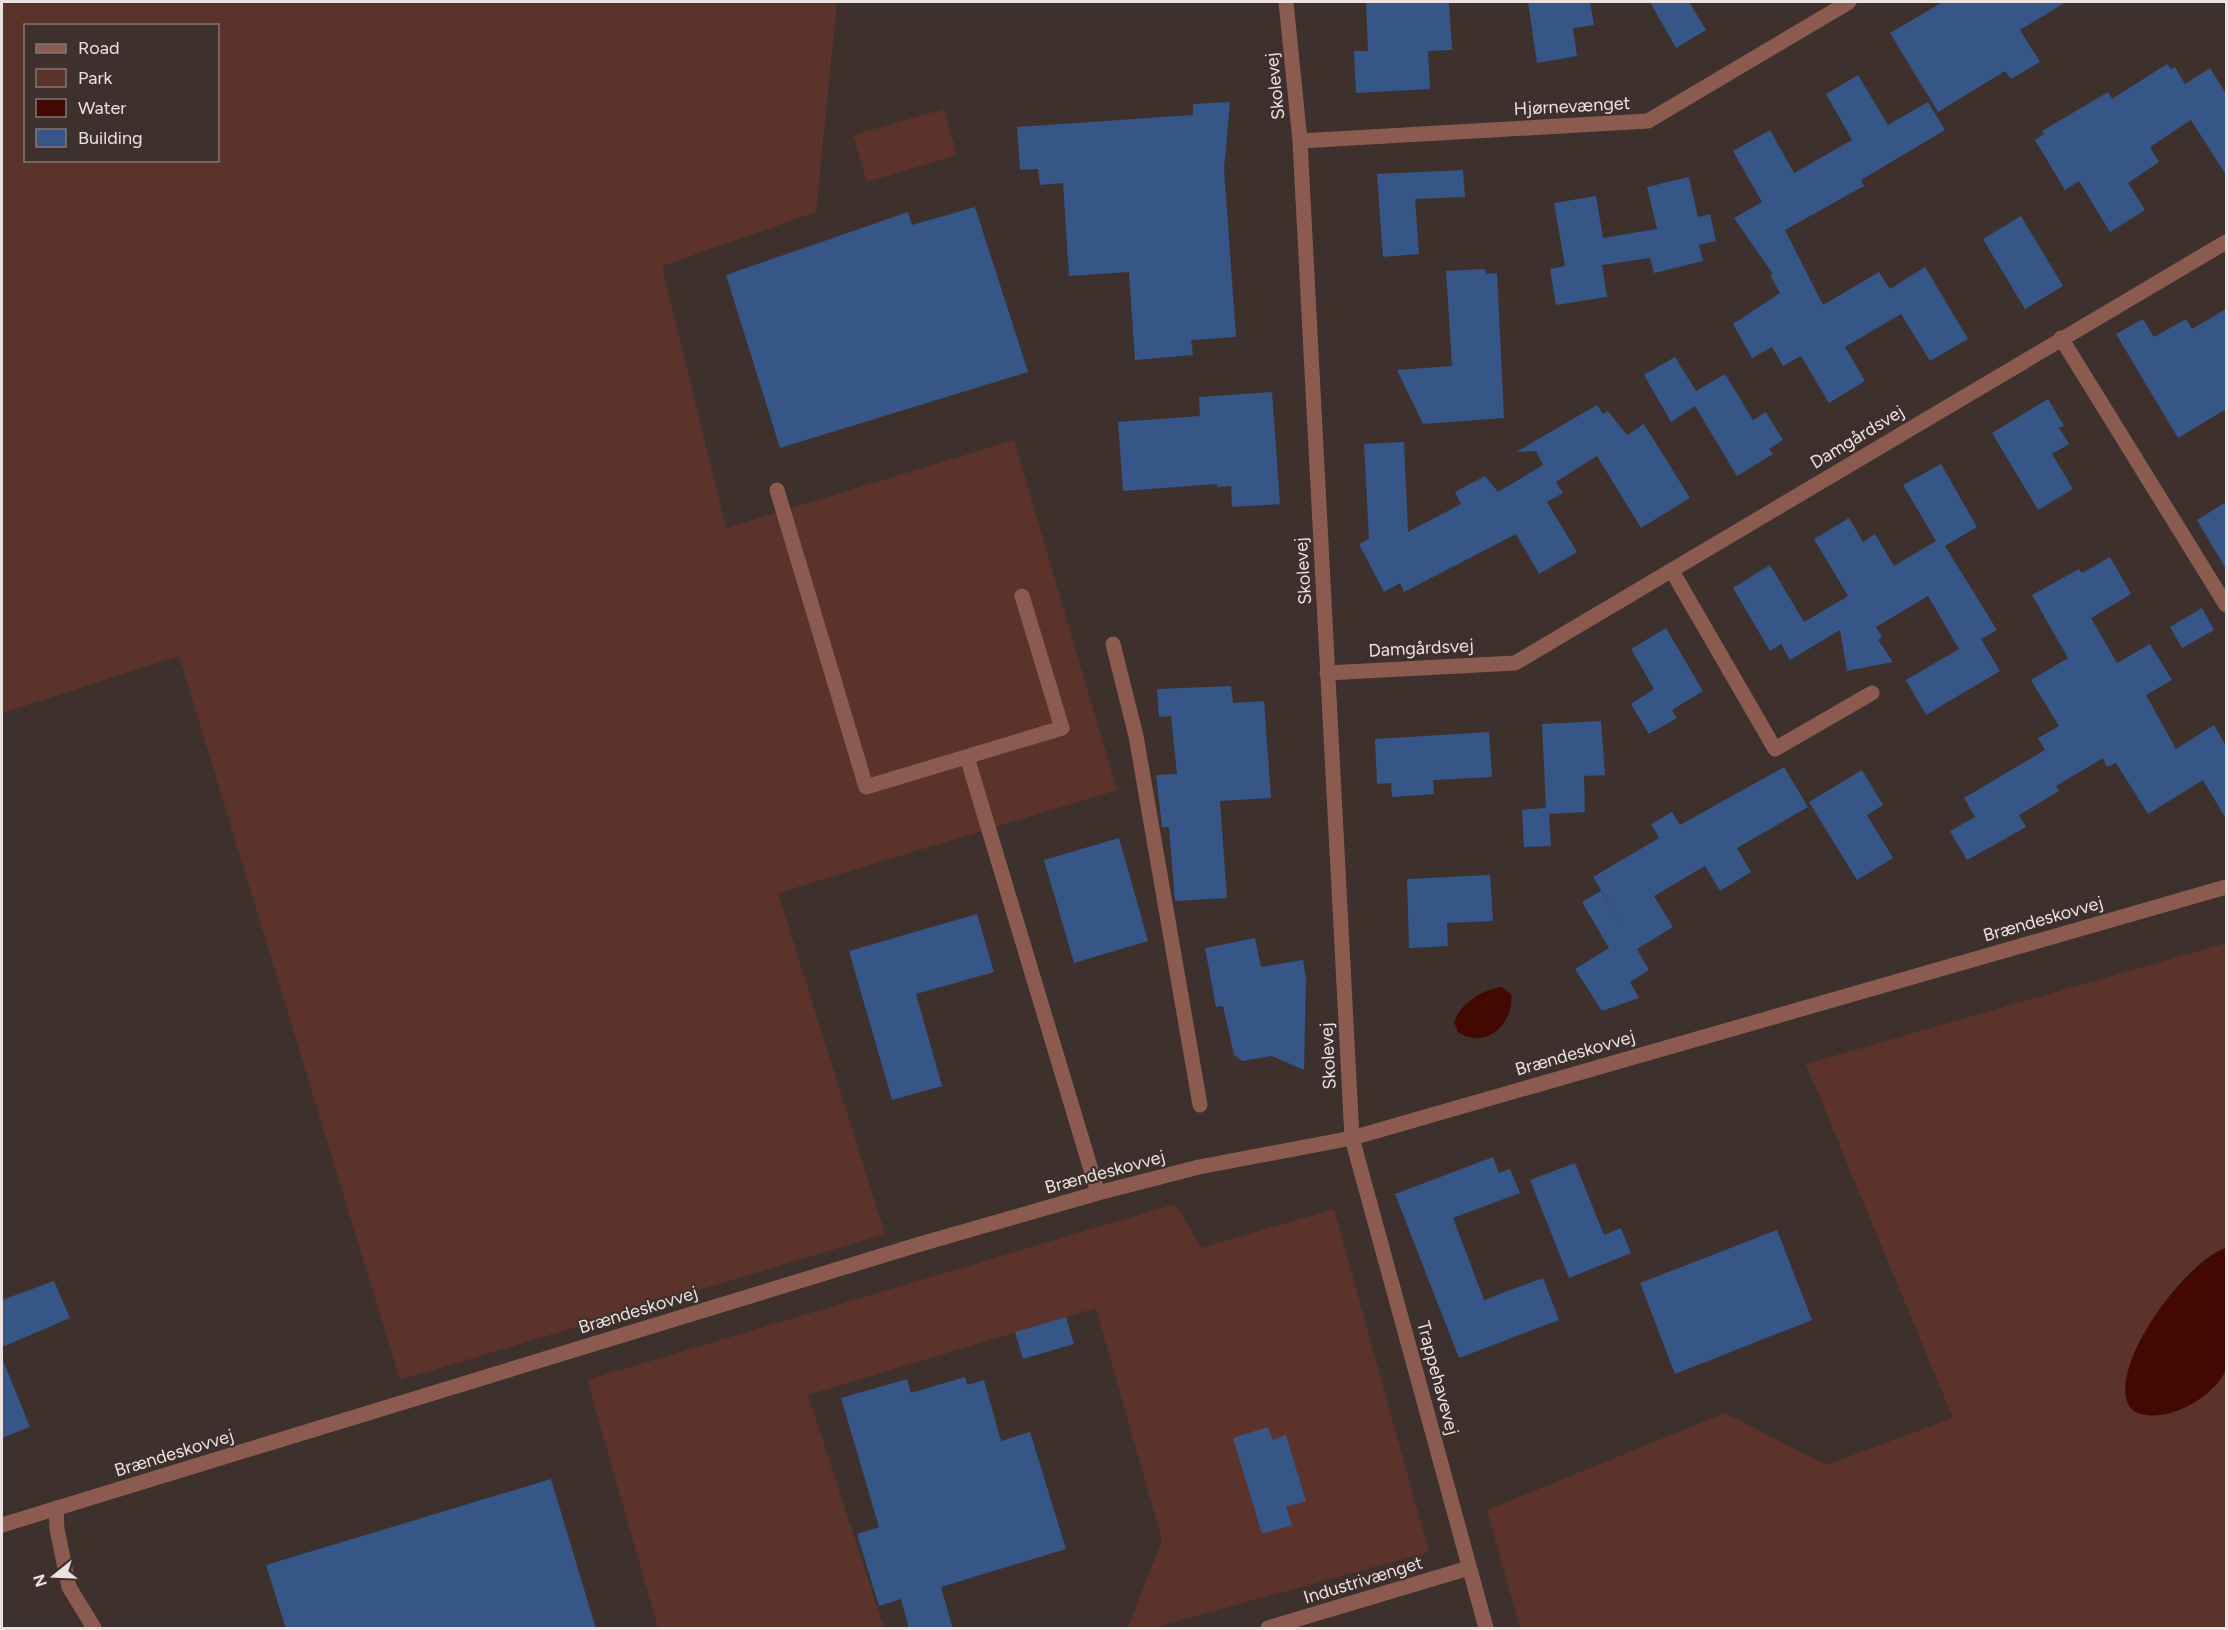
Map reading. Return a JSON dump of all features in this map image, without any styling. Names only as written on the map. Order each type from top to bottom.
[{"type":"street","name":"Skolevej","points":[[1286,2],[1300,141],[1352,1137]]},
{"type":"street","name":"Hjørnevænget","points":[[1300,141],[1648,121],[1849,2]]},
{"type":"street","name":"Damgårdsvej","points":[[1327,673],[1515,663],[2226,242]]},
{"type":"street","points":[[2061,338],[2226,605]]},
{"type":"street","points":[[777,490],[866,787],[1062,728],[1022,596]]},
{"type":"street","points":[[1672,571],[1775,749],[1872,693]]},
{"type":"street","points":[[1113,644],[1136,736],[1200,1105]]},
{"type":"street","points":[[967,756],[1098,1193]]},
{"type":"street","name":"Brændeskovvej","points":[[2,1525],[917,1245],[1098,1193],[1200,1167],[1352,1137],[2226,887]]},
{"type":"street","name":"Trappehavevej","points":[[1352,1137],[1486,1629]]},
{"type":"street","points":[[56,1508],[57,1529],[69,1587],[94,1629]]},
{"type":"street","name":"Industrivænget","points":[[1268,1629],[1469,1568]]},
{"type":"green space","points":[[2,2],[837,2],[816,212],[662,266],[726,528],[1014,440],[1117,790],[778,893],[885,1234],[400,1380],[179,656],[2,713]]},
{"type":"green space","points":[[944,109],[957,155],[867,182],[853,135]]},
{"type":"green space","points":[[2226,943],[2226,1628],[1520,1628],[1487,1510],[1725,1413],[1826,1465],[1953,1418],[1806,1064]]},
{"type":"green space","points":[[1175,1204],[1201,1248],[1334,1209],[1429,1552],[1152,1628],[1128,1628],[1162,1540],[1096,1308],[808,1395],[884,1628],[658,1628],[587,1380]]},
{"type":"water","points":[[1502,987],[1511,994],[1511,1005],[1503,1024],[1488,1036],[1478,1038],[1468,1037],[1458,1032],[1454,1022],[1467,1003],[1480,994]]},
{"type":"water","points":[[2226,1248],[2226,1370],[2207,1394],[2189,1406],[2156,1415],[2134,1411],[2128,1404],[2125,1386],[2130,1364],[2141,1339],[2173,1292],[2210,1256]]},
{"type":"building","points":[[1366,2],[1449,2],[1452,50],[1428,51],[1430,89],[1356,93],[1354,51],[1368,51]]},
{"type":"building","points":[[1528,2],[1590,2],[1594,25],[1573,28],[1577,56],[1537,63]]},
{"type":"building","points":[[1650,2],[1689,2],[1706,30],[1676,48]]},
{"type":"building","points":[[1943,2],[2066,2],[2020,30],[2040,62],[2011,79],[2005,71],[1938,112],[1890,33]]},
{"type":"building","points":[[2167,64],[2171,69],[2175,67],[2185,84],[2210,68],[2226,94],[2226,175],[2191,120],[2150,147],[2159,162],[2128,183],[2145,210],[2110,232],[2079,181],[2065,190],[2035,140],[2044,134],[2042,131],[2108,92],[2112,99]]},
{"type":"building","points":[[1858,75],[1888,125],[1928,102],[1945,130],[1861,180],[1864,186],[1785,230],[1823,305],[1879,272],[1890,289],[1925,267],[1968,339],[1930,361],[1901,314],[1845,347],[1865,381],[1829,403],[1801,356],[1783,366],[1772,347],[1752,358],[1733,324],[1780,293],[1770,275],[1773,274],[1734,218],[1762,202],[1733,151],[1770,130],[1794,173],[1852,140],[1826,94]]},
{"type":"building","points":[[1230,102],[1224,169],[1236,337],[1191,340],[1193,355],[1135,360],[1129,272],[1069,276],[1063,183],[1040,185],[1038,169],[1020,170],[1017,127],[1193,115],[1193,104]]},
{"type":"building","points":[[1463,170],[1465,197],[1415,199],[1419,254],[1383,257],[1377,174]]},
{"type":"building","points":[[1689,177],[1698,217],[1710,214],[1716,241],[1699,245],[1703,261],[1654,273],[1650,258],[1602,265],[1607,297],[1556,305],[1550,269],[1565,266],[1554,203],[1596,196],[1603,238],[1657,229],[1647,187]]},
{"type":"building","points":[[975,207],[1028,372],[780,448],[726,275],[908,212],[912,225]]},
{"type":"building","points":[[2021,216],[2063,286],[2025,309],[1983,239]]},
{"type":"building","points":[[1485,269],[1486,274],[1497,273],[1504,418],[1423,424],[1397,370],[1452,366],[1446,271]]},
{"type":"building","points":[[2226,309],[2226,409],[2178,438],[2116,334],[2143,319],[2154,337],[2186,319],[2192,329]]},
{"type":"building","points":[[1675,357],[1696,391],[1725,374],[1753,420],[1766,412],[1783,440],[1769,449],[1773,454],[1737,476],[1695,406],[1671,422],[1644,375]]},
{"type":"building","points":[[1272,392],[1280,504],[1232,507],[1231,486],[1217,487],[1217,484],[1123,491],[1118,422],[1200,416],[1199,397]]},
{"type":"building","points":[[2048,399],[2064,426],[2059,428],[2069,444],[2052,454],[2073,489],[2038,510],[1992,433]]},
{"type":"building","points":[[1597,405],[1603,414],[1608,411],[1627,435],[1644,424],[1690,498],[1641,528],[1597,456],[1556,482],[1563,493],[1547,502],[1577,552],[1539,574],[1516,534],[1404,592],[1400,583],[1384,592],[1359,544],[1369,539],[1364,444],[1404,442],[1408,532],[1461,504],[1455,492],[1485,476],[1498,492],[1543,465],[1536,451],[1516,452]]},
{"type":"building","points":[[1941,464],[1977,527],[1945,546],[1997,630],[1981,639],[2000,671],[1926,715],[1906,680],[1959,649],[1928,596],[1876,627],[1882,637],[1878,640],[1893,662],[1847,671],[1840,630],[1790,660],[1781,644],[1770,651],[1733,588],[1770,565],[1804,622],[1848,596],[1814,539],[1849,518],[1863,542],[1875,534],[1894,566],[1936,541],[1903,485]]},
{"type":"building","points":[[2226,502],[2226,569],[2197,520]]},
{"type":"building","points":[[2110,557],[2131,594],[2091,618],[2117,663],[2150,644],[2172,680],[2146,695],[2176,749],[2214,725],[2226,746],[2226,819],[2203,780],[2148,814],[2116,763],[2107,767],[2103,758],[2056,786],[2059,791],[2019,815],[2026,827],[1967,860],[1950,831],[1975,817],[1964,798],[2045,750],[2038,738],[2059,726],[2031,680],[2068,658],[2032,595],[2079,569],[2082,573]]},
{"type":"building","points":[[2202,608],[2214,630],[2182,648],[2170,627]]},
{"type":"building","points":[[1666,628],[1703,691],[1672,710],[1677,718],[1649,734],[1631,704],[1654,689],[1631,649]]},
{"type":"building","points":[[1231,686],[1233,703],[1264,701],[1271,798],[1220,801],[1227,898],[1175,901],[1169,827],[1162,827],[1156,775],[1177,774],[1171,716],[1159,717],[1157,689]]},
{"type":"building","points":[[1601,721],[1605,775],[1584,776],[1585,812],[1549,814],[1551,846],[1524,847],[1522,810],[1546,808],[1542,724]]},
{"type":"building","points":[[1489,732],[1492,777],[1433,780],[1434,794],[1392,797],[1391,783],[1377,784],[1375,739]]},
{"type":"building","points":[[1784,767],[1808,807],[1737,848],[1751,872],[1720,891],[1705,866],[1654,896],[1673,927],[1637,949],[1649,970],[1630,982],[1639,998],[1602,1011],[1575,969],[1609,948],[1582,902],[1601,891],[1624,928],[1593,877],[1659,838],[1651,824],[1672,812],[1680,825]]},
{"type":"building","points":[[1862,770],[1883,805],[1867,815],[1893,858],[1857,880],[1809,802]]},
{"type":"building","points":[[1119,838],[1148,941],[1074,963],[1044,860]]},
{"type":"building","points":[[1490,875],[1493,921],[1447,923],[1448,946],[1409,948],[1407,879]]},
{"type":"building","points":[[977,914],[994,972],[916,994],[942,1086],[892,1100],[849,951]]},
{"type":"building","points":[[1255,938],[1261,967],[1303,960],[1306,978],[1304,1070],[1272,1056],[1242,1061],[1234,1055],[1223,1006],[1216,1007],[1205,948]]},
{"type":"building","points":[[1493,1157],[1499,1173],[1510,1169],[1520,1193],[1453,1218],[1484,1300],[1543,1278],[1559,1320],[1459,1358],[1395,1194]]},
{"type":"building","points":[[1575,1163],[1604,1235],[1621,1228],[1631,1253],[1569,1278],[1530,1180]]},
{"type":"building","points":[[1777,1230],[1812,1320],[1675,1374],[1640,1283]]},
{"type":"building","points":[[54,1281],[70,1318],[2,1347],[2,1300]]},
{"type":"building","points":[[1066,1317],[1074,1344],[1023,1359],[1015,1332]]},
{"type":"building","points":[[2,1358],[30,1427],[2,1438]]},
{"type":"building","points":[[965,1377],[967,1385],[984,1380],[1001,1441],[1030,1432],[1066,1549],[941,1587],[953,1629],[909,1629],[901,1599],[879,1606],[857,1534],[879,1527],[841,1398],[907,1379],[911,1393]]},
{"type":"building","points":[[1268,1427],[1273,1440],[1286,1435],[1306,1501],[1286,1507],[1292,1525],[1262,1534],[1233,1438]]},
{"type":"building","points":[[551,1479],[596,1629],[286,1629],[266,1565]]}]
